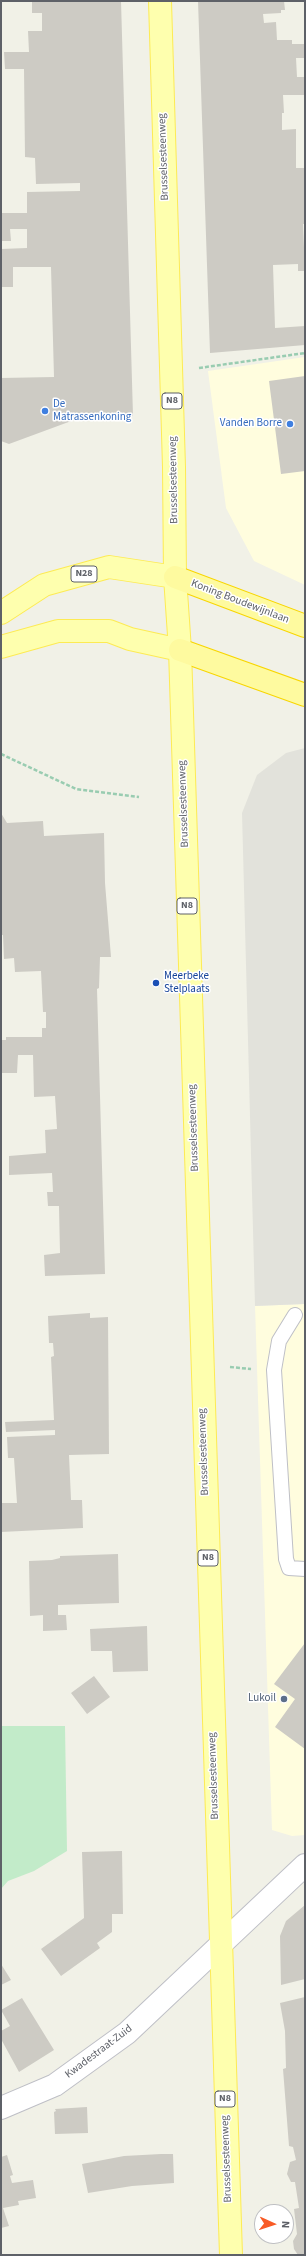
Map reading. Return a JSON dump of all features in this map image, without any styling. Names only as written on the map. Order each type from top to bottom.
[{"type":"highway","name":"Koning Boudewijnlaan","points":[[175,577],[305,626]]},
{"type":"highway","points":[[180,650],[305,695]]},
{"type":"main road","name":"Brusselsesteenweg","points":[[160,1],[174,466],[175,577],[180,650],[219,1944],[231,2255]]},
{"type":"main road","name":"N28","points":[[1,613],[44,585],[109,567],[175,577]]},
{"type":"main road","points":[[1,647],[58,631],[109,631],[130,639],[180,650]]},
{"type":"street","name":"Kwadestraat-Zuid","points":[[1,2108],[55,2085],[127,2033],[219,1944],[305,1865]]},
{"type":"lane","points":[[295,1315],[280,1341],[274,1370],[286,1559],[289,1568],[305,1569]]},
{"type":"path","points":[[171,372],[305,353]]},
{"type":"path","points":[[1,754],[76,789],[139,797]]},
{"type":"path","points":[[202,1365],[274,1370]]},
{"type":"shaded area","points":[[305,357],[305,585],[254,561],[226,508],[208,371]]},
{"type":"shaded area","points":[[305,748],[305,1304],[255,1306],[242,813],[257,775],[286,753]]},
{"type":"shaded area","points":[[305,1304],[305,1835],[292,1836],[272,1830],[255,1306]]},
{"type":"green space","points":[[1,1726],[65,1726],[67,1851],[34,1871],[8,1881],[1,1889]]},
{"type":"building","points":[[32,1],[121,1],[133,416],[74,420],[9,444],[1,441],[1,378],[54,377],[51,267],[13,267],[13,287],[1,287],[1,249],[27,248],[27,229],[10,229],[11,241],[1,241],[1,213],[27,213],[27,192],[80,191],[80,183],[36,184],[35,158],[25,157],[24,69],[5,69],[4,52],[29,52],[28,31],[42,31],[42,13],[32,13]]},
{"type":"building","points":[[198,1],[284,1],[285,10],[281,10],[281,13],[263,14],[264,23],[276,22],[277,40],[292,40],[292,44],[305,44],[305,58],[296,58],[297,77],[305,77],[305,95],[283,95],[284,113],[282,113],[282,130],[296,129],[296,168],[305,168],[305,224],[303,224],[305,271],[298,271],[298,264],[273,265],[275,328],[305,326],[305,345],[210,353]]},
{"type":"building","name":"Vanden Borre","points":[[305,376],[305,471],[281,474],[269,381]]},
{"type":"building","points":[[1,813],[7,823],[43,821],[44,836],[104,833],[105,883],[111,957],[100,957],[99,988],[97,989],[105,1274],[45,1276],[44,1255],[60,1253],[59,1206],[48,1206],[47,1192],[53,1192],[52,1173],[9,1175],[9,1156],[46,1153],[45,1130],[57,1129],[55,1096],[34,1097],[33,1055],[18,1055],[17,1073],[1,1073],[1,1040],[6,1040],[6,1037],[42,1037],[42,1028],[46,1028],[46,1012],[43,1012],[41,971],[15,972],[14,958],[4,959],[3,935],[1,935]]},
{"type":"building","points":[[90,1313],[90,1318],[108,1317],[109,1454],[69,1455],[71,1500],[82,1500],[83,1528],[1,1532],[1,1503],[17,1503],[14,1458],[8,1458],[7,1437],[55,1435],[55,1430],[6,1432],[5,1422],[54,1420],[51,1357],[54,1356],[53,1343],[49,1343],[48,1316]]},
{"type":"building","points":[[118,1554],[119,1603],[58,1605],[58,1615],[66,1615],[67,1630],[43,1631],[43,1615],[30,1616],[29,1561],[52,1560],[60,1558],[60,1556]]},
{"type":"building","points":[[147,1626],[148,1671],[113,1672],[112,1651],[91,1651],[90,1629]]},
{"type":"building","points":[[305,1643],[305,1749],[275,1727],[295,1699],[274,1684]]},
{"type":"building","points":[[94,1676],[110,1697],[87,1714],[71,1693]]},
{"type":"building","points":[[122,1851],[123,1914],[112,1914],[112,1932],[97,1943],[100,1948],[61,1976],[41,1949],[84,1918],[82,1852]]},
{"type":"building","points":[[305,1905],[305,1979],[281,1985],[280,1936],[286,1921]]},
{"type":"building","points":[[1,1964],[11,1980],[1,1985]]},
{"type":"building","points":[[305,1997],[305,2255],[298,2255],[294,2249],[293,2244],[297,2234],[294,2209],[299,2208],[295,2182],[291,2182],[287,2174],[290,2162],[296,2160],[293,2147],[289,2146],[283,2069],[286,2068],[285,2031],[280,2003]]},
{"type":"building","points":[[22,1998],[54,2050],[19,2072],[1,2039],[1,2031],[10,2026],[1,2010]]},
{"type":"building","points":[[87,2107],[88,2133],[55,2134],[55,2109]]},
{"type":"building","points":[[173,2154],[174,2183],[132,2186],[88,2193],[82,2164],[124,2156]]},
{"type":"building","points":[[7,2155],[13,2175],[10,2176],[12,2183],[33,2180],[36,2198],[18,2201],[19,2205],[3,2208],[9,2226],[1,2228],[1,2157]]},
{"type":"place","name":"De Matrassenkoning","points":[[45,411]]},
{"type":"place","name":"Vanden Borre","points":[[290,424]]},
{"type":"place","name":"Meerbeke Stelplaats","points":[[156,983]]},
{"type":"place","name":"Lukoil","points":[[284,1699]]}]
